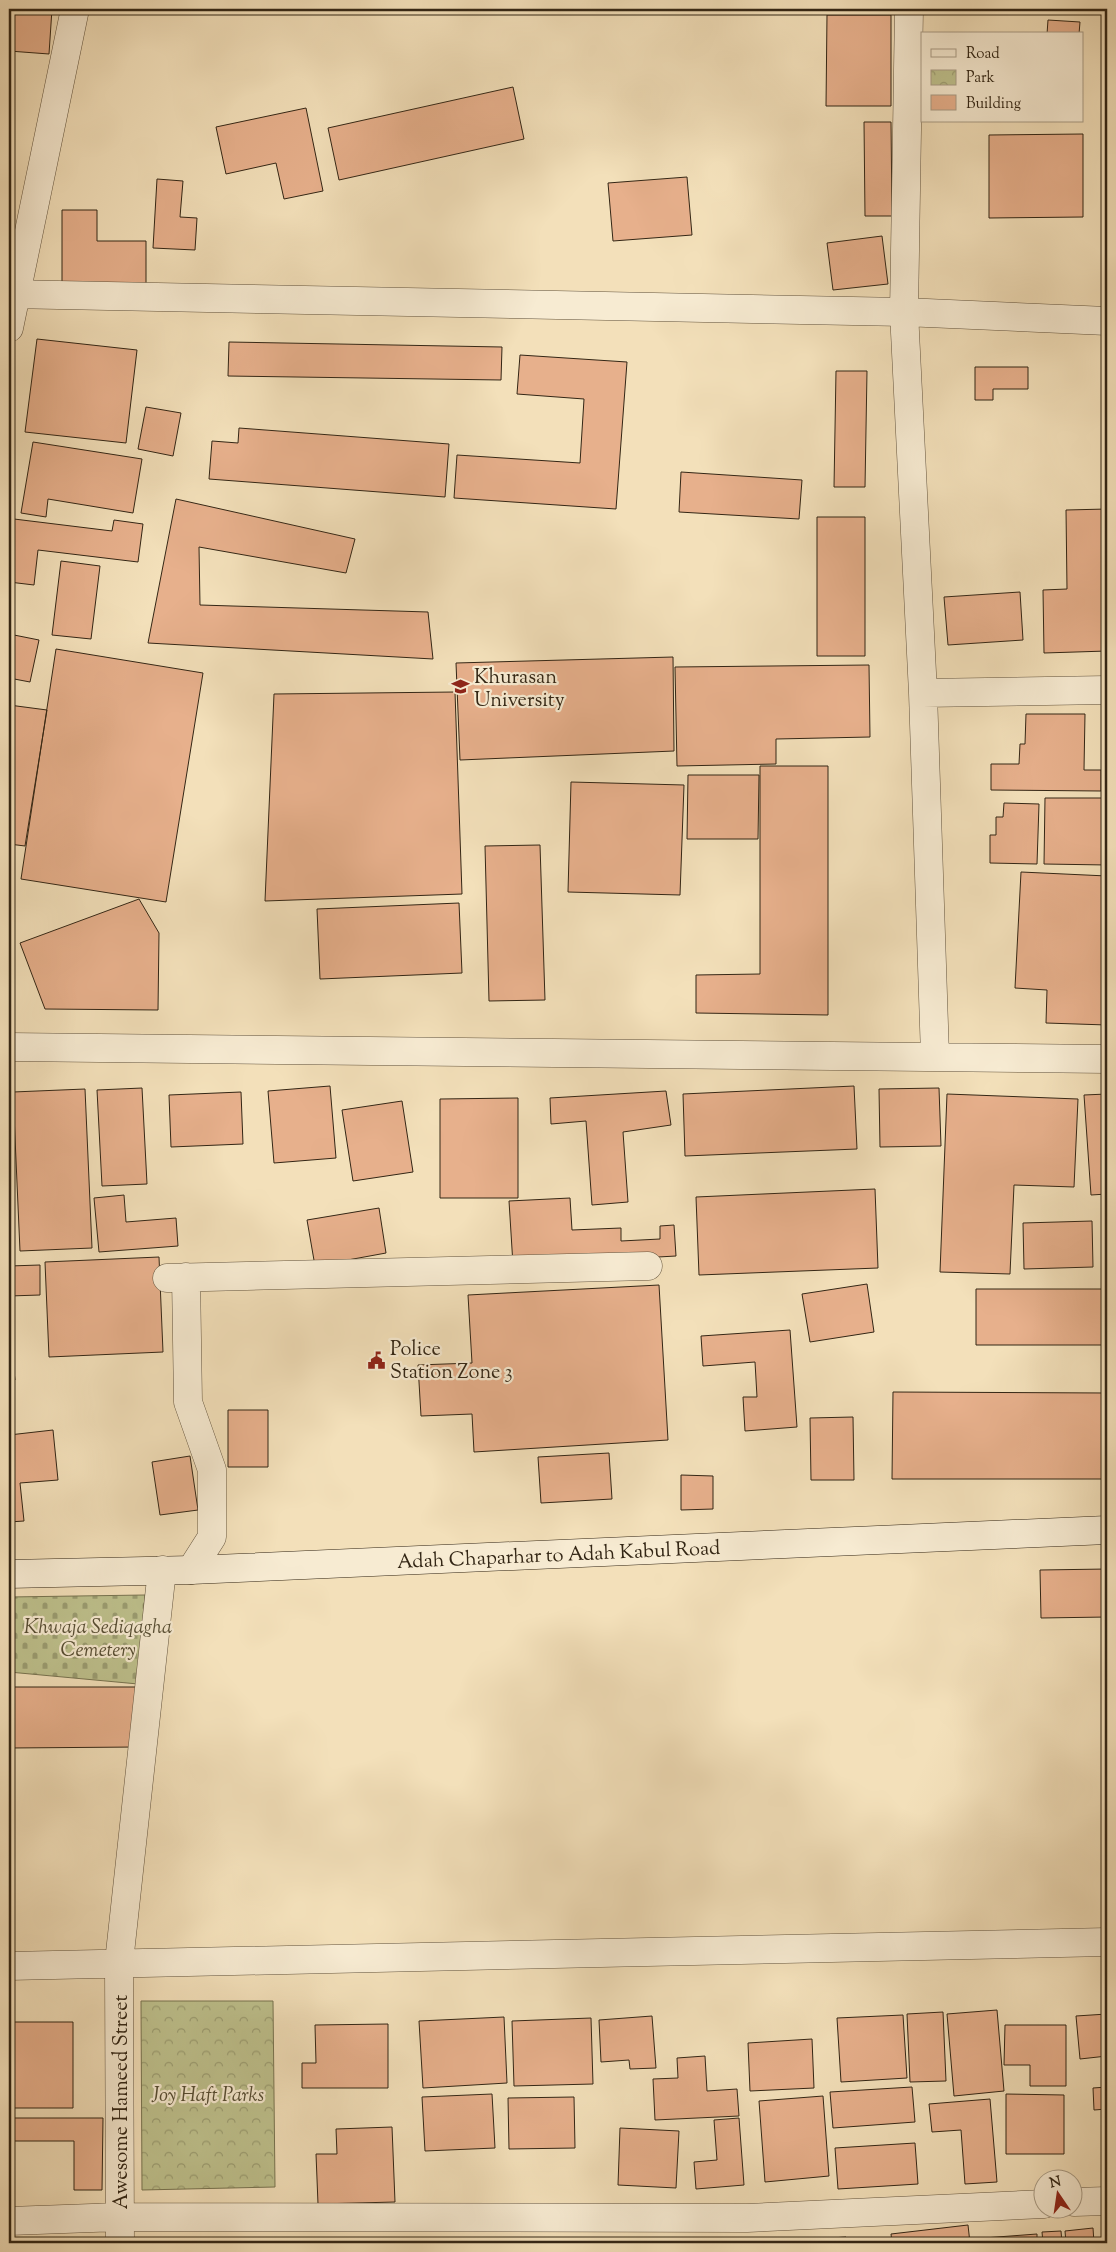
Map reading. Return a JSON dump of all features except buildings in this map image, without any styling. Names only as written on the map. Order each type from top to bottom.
[{"type":"street","points":[[9,328],[12,294],[76,9]]},
{"type":"street","points":[[909,9],[904,312],[923,693],[935,1056]]},
{"type":"street","points":[[12,294],[904,312],[1107,321]]},
{"type":"street","points":[[923,693],[1107,690]]},
{"type":"street","points":[[9,1047],[935,1056],[1107,1060]]},
{"type":"street","points":[[191,1570],[212,1537],[212,1470],[188,1402],[177,1277],[648,1266]]},
{"type":"street","name":"Adah Chaparhar to Adah Kabul Road","points":[[9,1574],[191,1570],[1107,1530]]},
{"type":"street","name":"Awesome Hameed Street","points":[[120,2230],[119,1962],[162,1570]]},
{"type":"street","points":[[9,1966],[119,1962],[1107,1942]]},
{"type":"street","points":[[1084,2202],[1107,2201]]},
{"type":"street","points":[[9,2221],[120,2230],[747,2218],[1034,2204]]},
{"type":"green space","name":"Khwaja Sediqagha Cemetery","points":[[145,1595],[138,1684],[9,1672],[9,1597]]},
{"type":"green space","name":"Joy Haft Parks","points":[[141,2001],[273,2001],[275,2187],[142,2190]]},
{"type":"place","name":"Khurasan University","points":[[460,687]]},
{"type":"place","name":"Police Station Zone 3","points":[[376,1360]]}]
